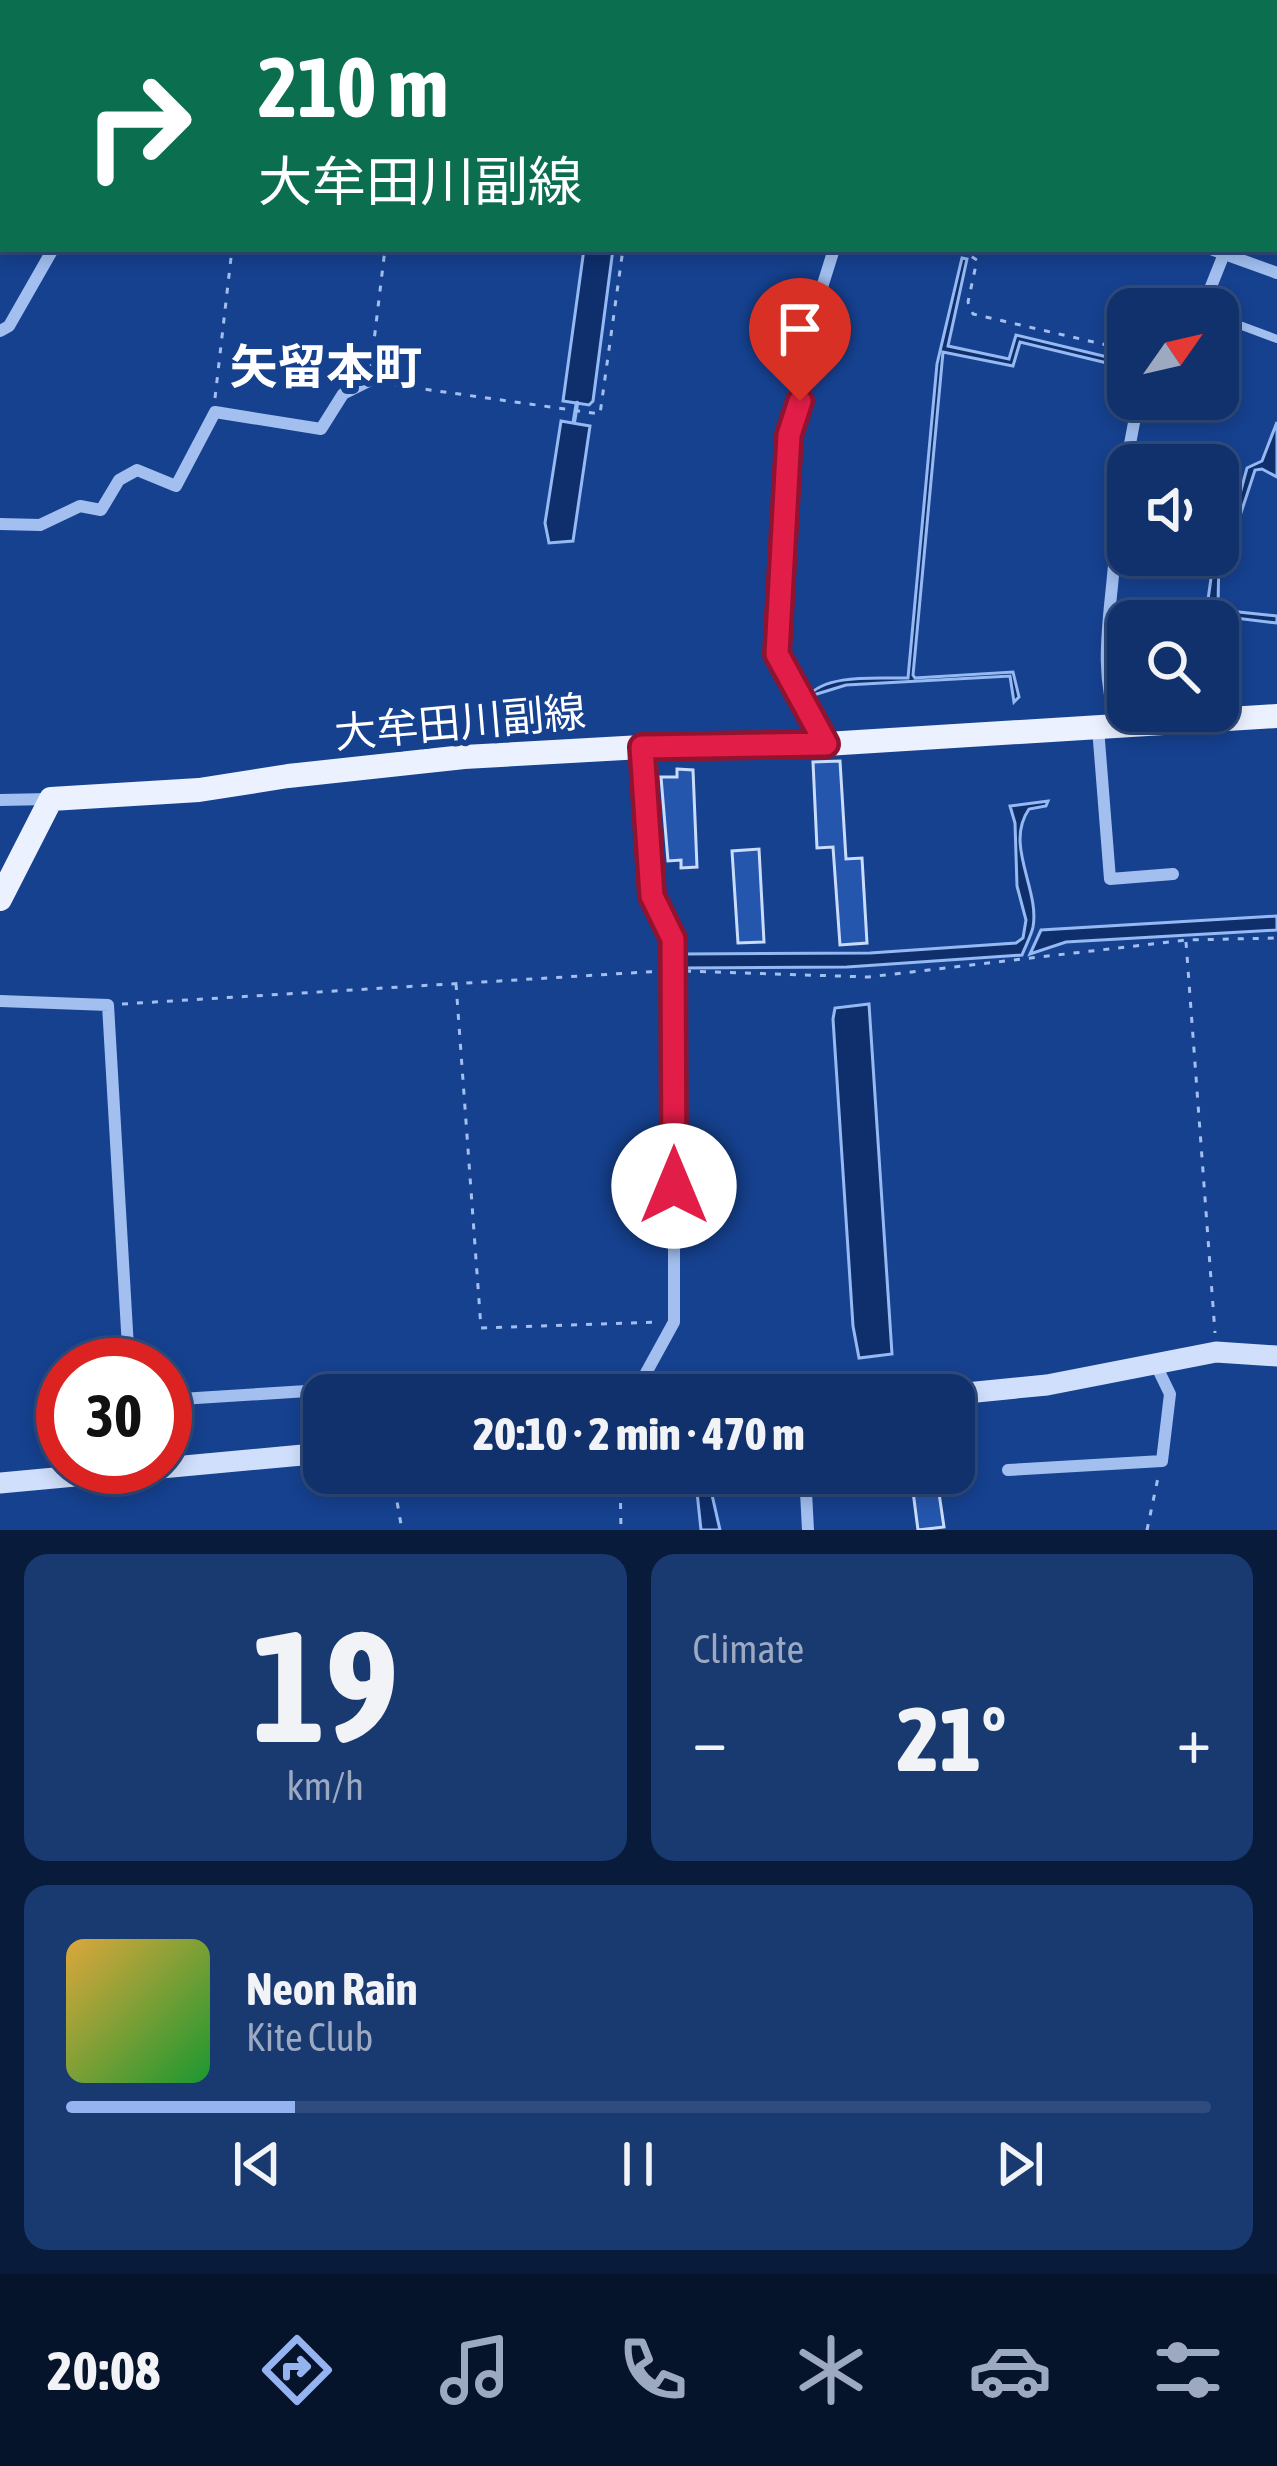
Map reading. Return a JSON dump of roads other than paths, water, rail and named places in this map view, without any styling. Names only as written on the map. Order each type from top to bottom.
[{"type":"main road","name":"大牟田川副線","points":[[1239,718],[1277,716]]},
{"type":"main road","name":"大牟田川副線","points":[[51,799],[199,790],[464,758],[642,747],[826,744],[1107,726]]},
{"type":"main road","points":[[4,884],[51,799]]},
{"type":"street","points":[[0,332],[9,326],[51,252]]},
{"type":"street","points":[[826,744],[777,654],[789,435],[800,401],[813,316],[833,252]]},
{"type":"street","points":[[1207,288],[1218,252]]},
{"type":"street","points":[[1221,252],[1277,274]]},
{"type":"street","points":[[0,524],[40,525],[80,506],[101,510],[119,480],[137,470],[176,486],[215,412],[321,429],[343,394],[369,381]]},
{"type":"street","points":[[1109,600],[1117,521],[1135,420]]},
{"type":"street","points":[[1108,732],[1110,879],[1172,874]]},
{"type":"street","points":[[642,747],[652,896],[670,928],[674,970],[674,1322],[650,1359],[646,1374]]},
{"type":"street","points":[[0,800],[51,799]]},
{"type":"street","points":[[0,1001],[108,1005],[126,1338]]},
{"type":"street","points":[[975,1392],[1047,1385],[1216,1352],[1277,1356]]},
{"type":"street","points":[[1008,1470],[1162,1461],[1170,1394],[1155,1364]]},
{"type":"street","points":[[192,1398],[303,1391]]},
{"type":"street","points":[[0,1483],[303,1455]]},
{"type":"street","points":[[807,1494],[808,1530]]},
{"type":"lane","points":[[1239,325],[1277,340]]},
{"type":"water","points":[[584,252],[613,252],[593,401],[589,405],[563,401]]},
{"type":"water","points":[[962,258],[967,259],[948,346],[1009,359],[1016,335],[1107,357],[1107,363],[1020,342],[1013,366],[943,352],[913,675],[1013,672],[1019,697],[1014,702],[1010,676],[846,685],[807,697],[840,681],[908,678],[937,364]]},
{"type":"water","points":[[561,421],[590,426],[573,541],[549,543],[545,523]]},
{"type":"water","points":[[1277,422],[1277,477],[1255,470],[1239,519],[1247,468],[1262,461]]},
{"type":"water","points":[[1211,576],[1219,576],[1218,600],[1208,600]]},
{"type":"water","points":[[1239,612],[1277,616],[1277,623],[1239,618]]},
{"type":"water","points":[[1048,801],[1046,806],[1029,809],[1022,823],[1021,852],[1034,912],[1022,955],[847,967],[681,968],[682,954],[870,953],[1016,943],[1023,938],[1026,920],[1017,886],[1010,806]]},
{"type":"water","points":[[1277,916],[1277,930],[1066,942],[1030,954],[1041,930]]},
{"type":"water","points":[[869,1004],[892,1354],[859,1358],[833,1019],[835,1008]]},
{"type":"water","points":[[697,1494],[712,1494],[720,1530],[701,1530]]},
{"type":"waterway","points":[[574,421],[577,403]]},
{"type":"district","name":"矢留本町","points":[[326,367]]}]
